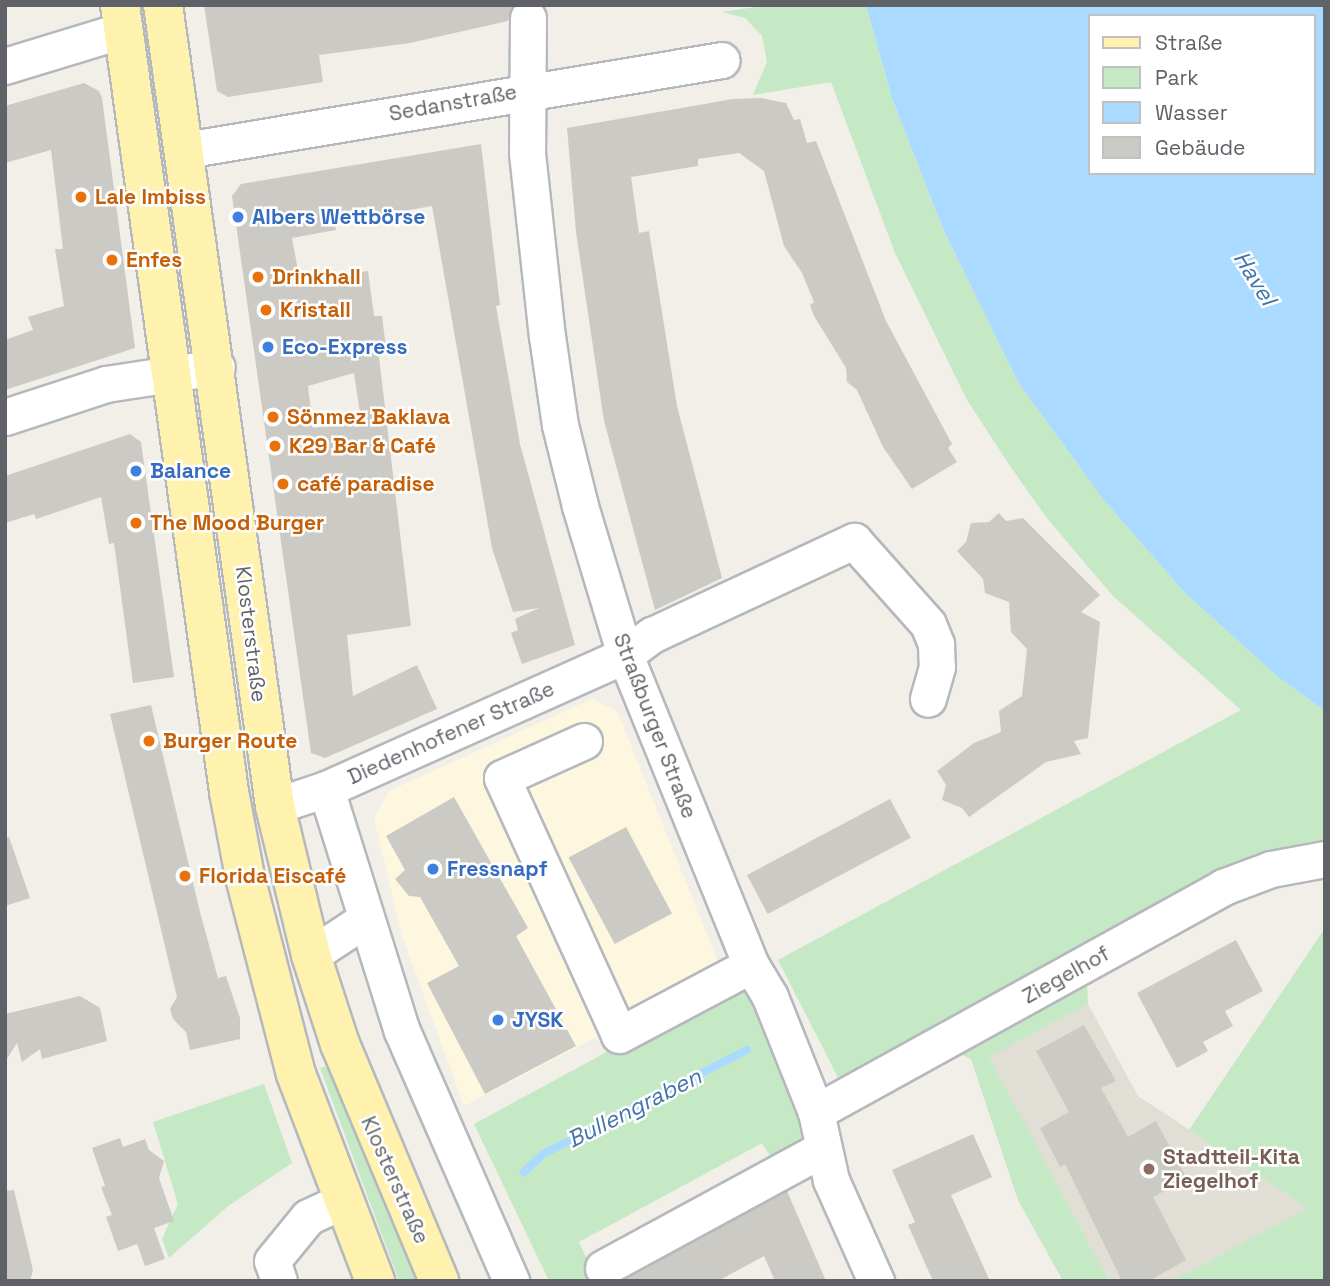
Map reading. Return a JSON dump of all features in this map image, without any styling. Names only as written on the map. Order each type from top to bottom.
[{"type":"main road","name":"Klosterstraße","points":[[163,5],[217,367],[275,806],[311,955],[363,1106],[439,1281]]},
{"type":"main road","name":"Klosterstraße","points":[[121,18],[229,792],[248,892],[296,1074],[342,1201],[375,1281]]},
{"type":"street","points":[[5,66],[121,18]]},
{"type":"street","name":"Straßburger Straße","points":[[528,19],[527,153],[560,425],[625,655],[751,965],[770,997],[816,1112],[822,1149],[831,1180],[876,1281]]},
{"type":"street","name":"Sedanstraße","points":[[185,150],[527,90],[722,60]]},
{"type":"street","points":[[5,417],[99,386],[172,372],[217,367]]},
{"type":"street","name":"Diedenhofener Straße","points":[[275,806],[326,789],[625,655],[652,635],[854,541],[928,624],[936,644],[937,667],[928,699]]},
{"type":"street","points":[[584,741],[502,778],[619,1035],[751,965]]},
{"type":"street","points":[[326,789],[402,1031],[512,1281]]},
{"type":"street","name":"Ziegelhof","points":[[816,1112],[1223,887],[1272,869],[1325,859]]},
{"type":"street","points":[[311,955],[365,920]]},
{"type":"street","points":[[603,1268],[822,1149]]},
{"type":"street","points":[[279,1281],[272,1261],[308,1217],[342,1201]]},
{"type":"shaded area","points":[[592,699],[617,711],[722,972],[464,1106],[402,935],[374,819],[389,791]]},
{"type":"shaded area","name":"Stadtteil-Kita Ziegelhof","points":[[1088,1004],[1138,1096],[1309,1208],[1172,1281],[1109,1281],[988,1057]]},
{"type":"green space","points":[[769,5],[866,5],[892,98],[943,229],[1018,382],[1103,499],[1185,593],[1278,677],[1325,711],[1325,861],[1291,867],[1087,982],[1088,1004],[989,1057],[1109,1281],[1063,1281],[1018,1200],[971,1059],[958,1053],[855,1111],[778,960],[1241,710],[1112,595],[1046,517],[1010,466],[967,400],[895,253],[831,82],[753,95],[767,62],[762,36],[745,18],[722,12]]},
{"type":"green space","points":[[1325,928],[1325,1281],[1172,1281],[1308,1208],[1189,1130]]},
{"type":"green space","points":[[749,983],[804,1107],[804,1143],[773,1161],[762,1143],[579,1242],[591,1268],[585,1279],[549,1281],[474,1124],[732,984]]},
{"type":"green space","points":[[330,1065],[422,1281],[399,1281],[320,1068]]},
{"type":"green space","points":[[264,1084],[292,1163],[227,1207],[169,1258],[162,1239],[178,1204],[153,1122]]},
{"type":"water","name":"Havel","points":[[866,5],[1325,5],[1325,711],[1278,677],[1185,593],[1103,499],[1018,382],[943,229],[892,98]]},
{"type":"building","points":[[204,5],[513,5],[508,21],[410,43],[319,55],[323,82],[228,97],[217,91]]},
{"type":"building","points":[[84,83],[99,91],[102,98],[135,348],[5,390],[5,340],[33,330],[28,317],[64,306],[55,249],[63,249],[51,150],[5,163],[5,106]]},
{"type":"building","points":[[761,98],[786,103],[794,120],[800,119],[807,143],[816,141],[886,321],[952,444],[948,448],[957,462],[912,489],[883,447],[857,390],[847,382],[846,368],[814,316],[810,305],[814,302],[802,273],[784,246],[764,171],[739,153],[698,159],[698,166],[631,177],[639,233],[649,231],[677,406],[722,578],[655,610],[604,421],[576,232],[567,128],[733,99]]},
{"type":"building","points":[[481,144],[500,305],[496,306],[520,444],[575,645],[522,664],[511,633],[518,630],[515,619],[539,608],[513,612],[492,548],[432,206],[335,223],[336,230],[292,238],[300,281],[368,271],[374,316],[382,316],[386,348],[378,349],[411,626],[347,635],[353,696],[417,665],[437,709],[325,758],[311,753],[232,196],[241,184]],"holes":[[[354,373],[361,420],[313,428],[308,386]]]},
{"type":"building","points":[[130,434],[141,442],[174,677],[133,683],[114,543],[109,544],[101,497],[36,519],[34,514],[5,523],[5,476]]},
{"type":"building","points":[[999,513],[1006,521],[1023,518],[1100,595],[1081,612],[1100,622],[1088,738],[1074,741],[1081,754],[1046,762],[969,817],[962,808],[942,800],[946,785],[937,771],[974,743],[1001,732],[999,711],[1022,696],[1027,649],[1011,632],[1009,602],[985,593],[983,579],[957,551],[966,542],[971,523],[989,522]]},
{"type":"building","points":[[151,705],[218,978],[226,976],[240,1018],[240,1039],[190,1050],[186,1032],[173,1019],[170,1009],[177,997],[110,714]]},
{"type":"building","points":[[454,797],[528,928],[516,936],[576,1046],[485,1094],[427,983],[459,966],[420,897],[409,896],[395,879],[405,870],[386,836]]},
{"type":"building","points":[[890,799],[911,838],[768,914],[747,875]]},
{"type":"building","points":[[626,827],[672,914],[615,944],[569,858]]},
{"type":"building","points":[[9,837],[30,898],[5,906],[5,838]]},
{"type":"building","points":[[1236,940],[1263,991],[1225,1011],[1233,1026],[1203,1042],[1208,1051],[1177,1068],[1137,993]]},
{"type":"building","points":[[80,996],[100,1008],[107,1041],[42,1059],[40,1049],[22,1062],[17,1043],[5,1062],[5,1014]]},
{"type":"building","name":"Stadtteil-Kita Ziegelhof","points":[[1084,1025],[1116,1081],[1101,1088],[1128,1137],[1156,1121],[1187,1179],[1153,1197],[1186,1260],[1149,1281],[1122,1281],[1065,1164],[1060,1167],[1040,1128],[1069,1112],[1036,1051]]},
{"type":"building","points":[[973,1134],[992,1177],[951,1195],[990,1281],[933,1281],[908,1225],[915,1222],[892,1170]]},
{"type":"building","points":[[120,1138],[123,1147],[145,1139],[149,1150],[164,1161],[159,1178],[174,1221],[154,1228],[165,1259],[145,1266],[137,1244],[118,1251],[106,1217],[112,1215],[101,1187],[105,1186],[92,1148]]},
{"type":"building","points":[[14,1190],[33,1270],[30,1281],[5,1281],[5,1191]]},
{"type":"building","points":[[787,1191],[826,1281],[775,1281],[764,1256],[718,1281],[622,1281]]},
{"type":"waterway","name":"Bullengraben","points":[[524,1172],[543,1154],[747,1050]]},
{"type":"place","name":"Lale Imbiss","points":[[81,197]]},
{"type":"place","name":"Albers Wettbörse","points":[[238,217]]},
{"type":"place","name":"Enfes","points":[[112,260]]},
{"type":"place","name":"Drinkhall","points":[[258,277]]},
{"type":"place","name":"Kristall","points":[[266,310]]},
{"type":"place","name":"Eco-Express","points":[[268,347]]},
{"type":"place","name":"Sönmez Baklava","points":[[273,417]]},
{"type":"place","name":"K29 Bar & Café","points":[[275,446]]},
{"type":"place","name":"Balance","points":[[136,471]]},
{"type":"place","name":"café paradise","points":[[283,484]]},
{"type":"place","name":"The Mood Burger","points":[[136,523]]},
{"type":"place","name":"Burger Route","points":[[149,741]]},
{"type":"place","name":"Fressnapf","points":[[433,869]]},
{"type":"place","name":"Florida Eiscafé","points":[[185,876]]},
{"type":"place","name":"JYSK","points":[[498,1020]]},
{"type":"place","name":"Stadtteil-Kita Ziegelhof","points":[[1149,1169]]}]
